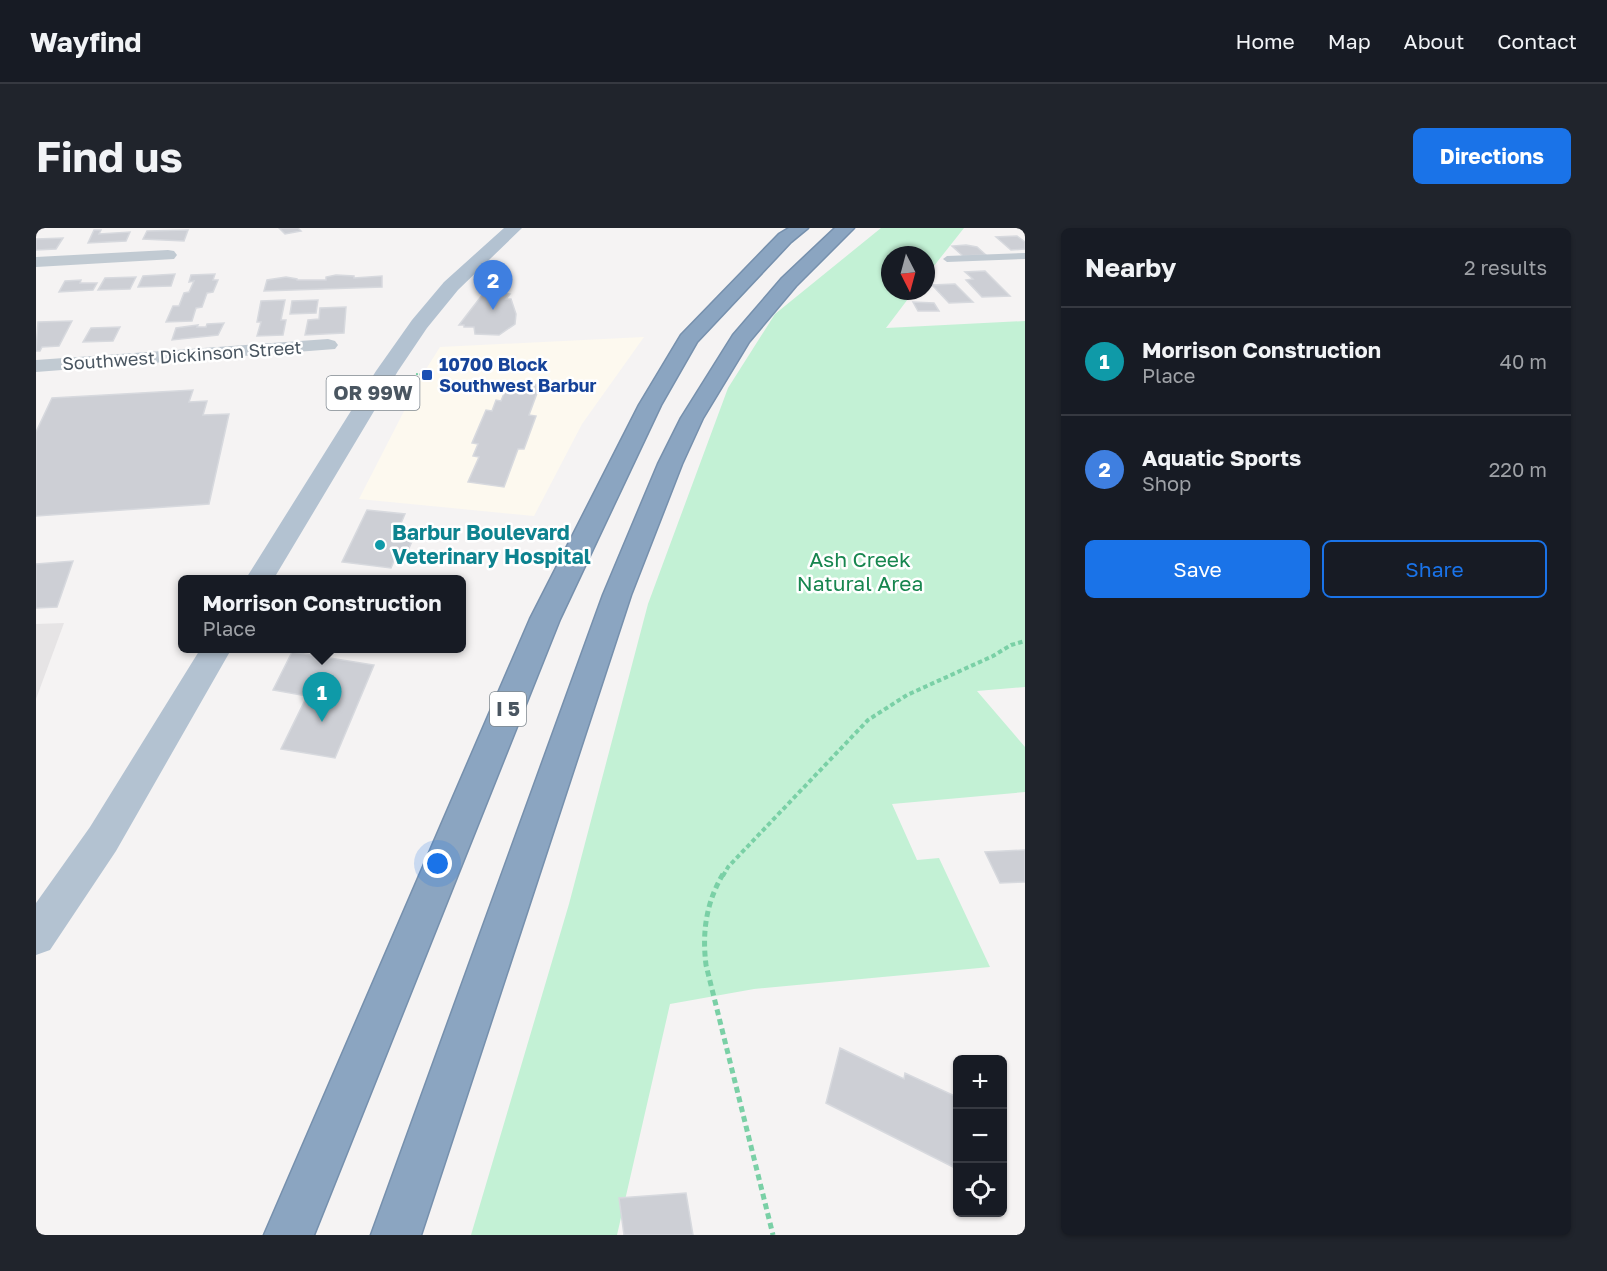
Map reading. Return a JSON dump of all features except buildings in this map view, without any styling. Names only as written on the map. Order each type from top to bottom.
[{"type":"highway","name":"I 5","points":[[289,1235],[545,619],[650,405],[688,339],[785,238],[800,228]]},
{"type":"highway","points":[[396,1235],[617,595],[670,464],[692,418],[740,339],[789,282],[830,240],[846,228]]},
{"type":"main road","name":"OR 99W","points":[[261,575],[387,371],[419,324],[451,286],[514,228]]},
{"type":"main road","points":[[36,936],[103,839],[214,653]]},
{"type":"street","points":[[36,262],[168,255]]},
{"type":"street","name":"Southwest Dickinson Street","points":[[36,366],[328,345]]},
{"type":"lane","points":[[947,260],[1025,256]]},
{"type":"path","points":[[773,1235],[706,965],[703,945],[707,905],[728,867],[868,720],[907,695],[993,656],[1011,645],[1025,641]]},
{"type":"shaded area","points":[[644,337],[582,424],[534,516],[359,499],[423,374],[440,347]]},
{"type":"shaded area","points":[[64,623],[36,699],[36,624]]},
{"type":"green space","name":"Ash Creek Natural Area","points":[[881,228],[964,228],[935,265],[935,246],[881,246],[881,300],[907,300],[886,328],[1025,321],[1025,687],[977,691],[1025,747],[1025,792],[892,804],[917,860],[939,858],[990,967],[754,989],[670,1004],[617,1235],[471,1235],[569,904],[648,604],[728,388],[775,314]]},
{"type":"place","name":"Aquatic Sports","points":[[493,310]]},
{"type":"place","name":"10700 Block Southwest Barbur","points":[[427,375]]},
{"type":"place","name":"Barbur Boulevard Veterinary Hospital","points":[[380,545]]},
{"type":"place","name":"Morrison Construction","points":[[322,722]]}]
